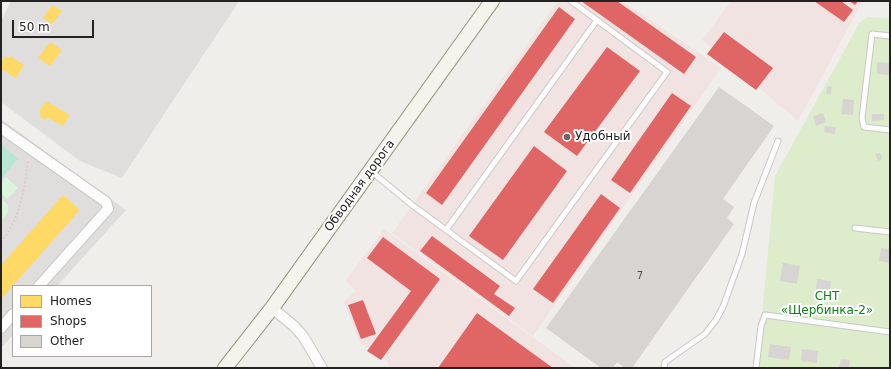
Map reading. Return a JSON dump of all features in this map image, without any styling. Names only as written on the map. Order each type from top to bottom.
[{"type":"main road","name":"Обводная дорога","points":[[225,368],[272,308],[492,1]]},
{"type":"street","points":[[1,128],[106,202],[108,209],[40,285]]},
{"type":"street","points":[[272,308],[294,326],[303,336],[322,368]]},
{"type":"street","points":[[1,328],[12,315]]},
{"type":"lane","points":[[371,171],[412,205],[516,281],[667,72],[571,1]]},
{"type":"lane","points":[[446,230],[597,20]]},
{"type":"lane","points":[[890,36],[872,34],[862,118],[864,127],[890,130]]},
{"type":"lane","points":[[664,368],[665,362],[705,334],[724,307],[742,254],[754,203],[778,141]]},
{"type":"lane","points":[[855,228],[890,232]]},
{"type":"lane","points":[[756,368],[761,326],[765,314],[890,332]]},
{"type":"path","points":[[1,242],[17,215],[25,184],[29,157]]},
{"type":"shaded area","points":[[11,1],[239,1],[122,178],[80,161],[1,102],[1,21]]},
{"type":"shaded area","name":"Удобный","points":[[558,1],[623,1],[721,68],[533,336],[392,233]]},
{"type":"shaded area","points":[[731,1],[863,1],[798,121],[702,40]]},
{"type":"shaded area","points":[[1,119],[126,210],[58,285],[12,285],[12,336],[1,348]]},
{"type":"shaded area","points":[[384,229],[575,368],[390,368],[385,358],[360,343],[344,302],[356,290],[345,281]]},
{"type":"green space","name":"СНТ «Щербинка-2»","points":[[867,17],[890,18],[890,368],[757,368],[775,176],[860,22]]},
{"type":"green space","points":[[1,144],[18,159],[1,179]]},
{"type":"green space","points":[[6,177],[18,188],[7,199],[1,193],[1,183]]},
{"type":"green space","points":[[1,198],[8,205],[8,212],[1,222]]},
{"type":"building: Homes","points":[[52,5],[62,11],[52,24],[43,18]]},
{"type":"building: Homes","points":[[50,42],[62,50],[50,66],[38,58]]},
{"type":"building: Homes","points":[[5,56],[9,58],[10,56],[24,65],[16,78],[1,69],[1,63]]},
{"type":"building: Homes","points":[[46,101],[70,115],[63,126],[47,117],[45,120],[40,117],[41,114],[39,112]]},
{"type":"building: Homes","points":[[63,195],[80,210],[1,299],[1,265]]},
{"type":"building: Shops","points":[[581,1],[617,1],[696,57],[684,74]]},
{"type":"building: Shops","points":[[814,1],[841,1],[853,10],[844,22]]},
{"type":"building: Shops","points":[[849,1],[858,1],[855,5]]},
{"type":"building: Shops","points":[[559,7],[575,19],[442,205],[426,193]]},
{"type":"building: Shops","points":[[724,32],[773,68],[756,90],[707,54]]},
{"type":"building: Shops","points":[[607,47],[640,71],[577,156],[544,132]]},
{"type":"building: Shops","points":[[672,93],[691,106],[630,193],[611,180]]},
{"type":"building: Shops","points":[[534,146],[567,171],[503,260],[469,236]]},
{"type":"building: Shops","points":[[601,194],[620,208],[553,303],[533,289]]},
{"type":"building: Shops","points":[[432,236],[500,286],[494,294],[515,308],[509,316],[420,251]]},
{"type":"building: Shops","points":[[383,237],[440,279],[381,360],[367,351],[411,291],[367,258]]},
{"type":"building: Shops","points":[[363,300],[376,334],[361,339],[348,305]]},
{"type":"building: Shops","points":[[477,313],[553,368],[438,368]]},
{"type":"building: Other","points":[[877,62],[890,63],[890,75],[877,74]]},
{"type":"building: Other","points":[[828,86],[832,87],[830,95],[826,93]]},
{"type":"building: Other","points":[[719,87],[774,126],[723,199],[734,207],[727,218],[734,224],[632,368],[625,368],[617,362],[613,368],[601,368],[546,328]]},
{"type":"building: Other","points":[[843,99],[854,100],[853,115],[841,114]]},
{"type":"building: Other","points":[[823,113],[826,122],[816,126],[813,116]]},
{"type":"building: Other","points":[[872,114],[884,114],[884,120],[872,121]]},
{"type":"building: Other","points":[[825,126],[836,127],[835,134],[824,132]]},
{"type":"building: Other","points":[[880,153],[882,159],[878,161],[875,154]]},
{"type":"building: Other","points":[[881,248],[890,249],[890,263],[879,261]]},
{"type":"building: Other","points":[[783,263],[800,266],[797,284],[780,281]]},
{"type":"building: Other","points":[[817,279],[831,281],[830,293],[816,291]]},
{"type":"building: Other","points":[[770,344],[791,347],[789,360],[768,357]]},
{"type":"building: Other","points":[[802,349],[818,351],[817,363],[801,361]]},
{"type":"building: Other","points":[[841,359],[850,360],[849,368],[839,367]]},
{"type":"place","name":"Удобный","points":[[567,137]]}]
